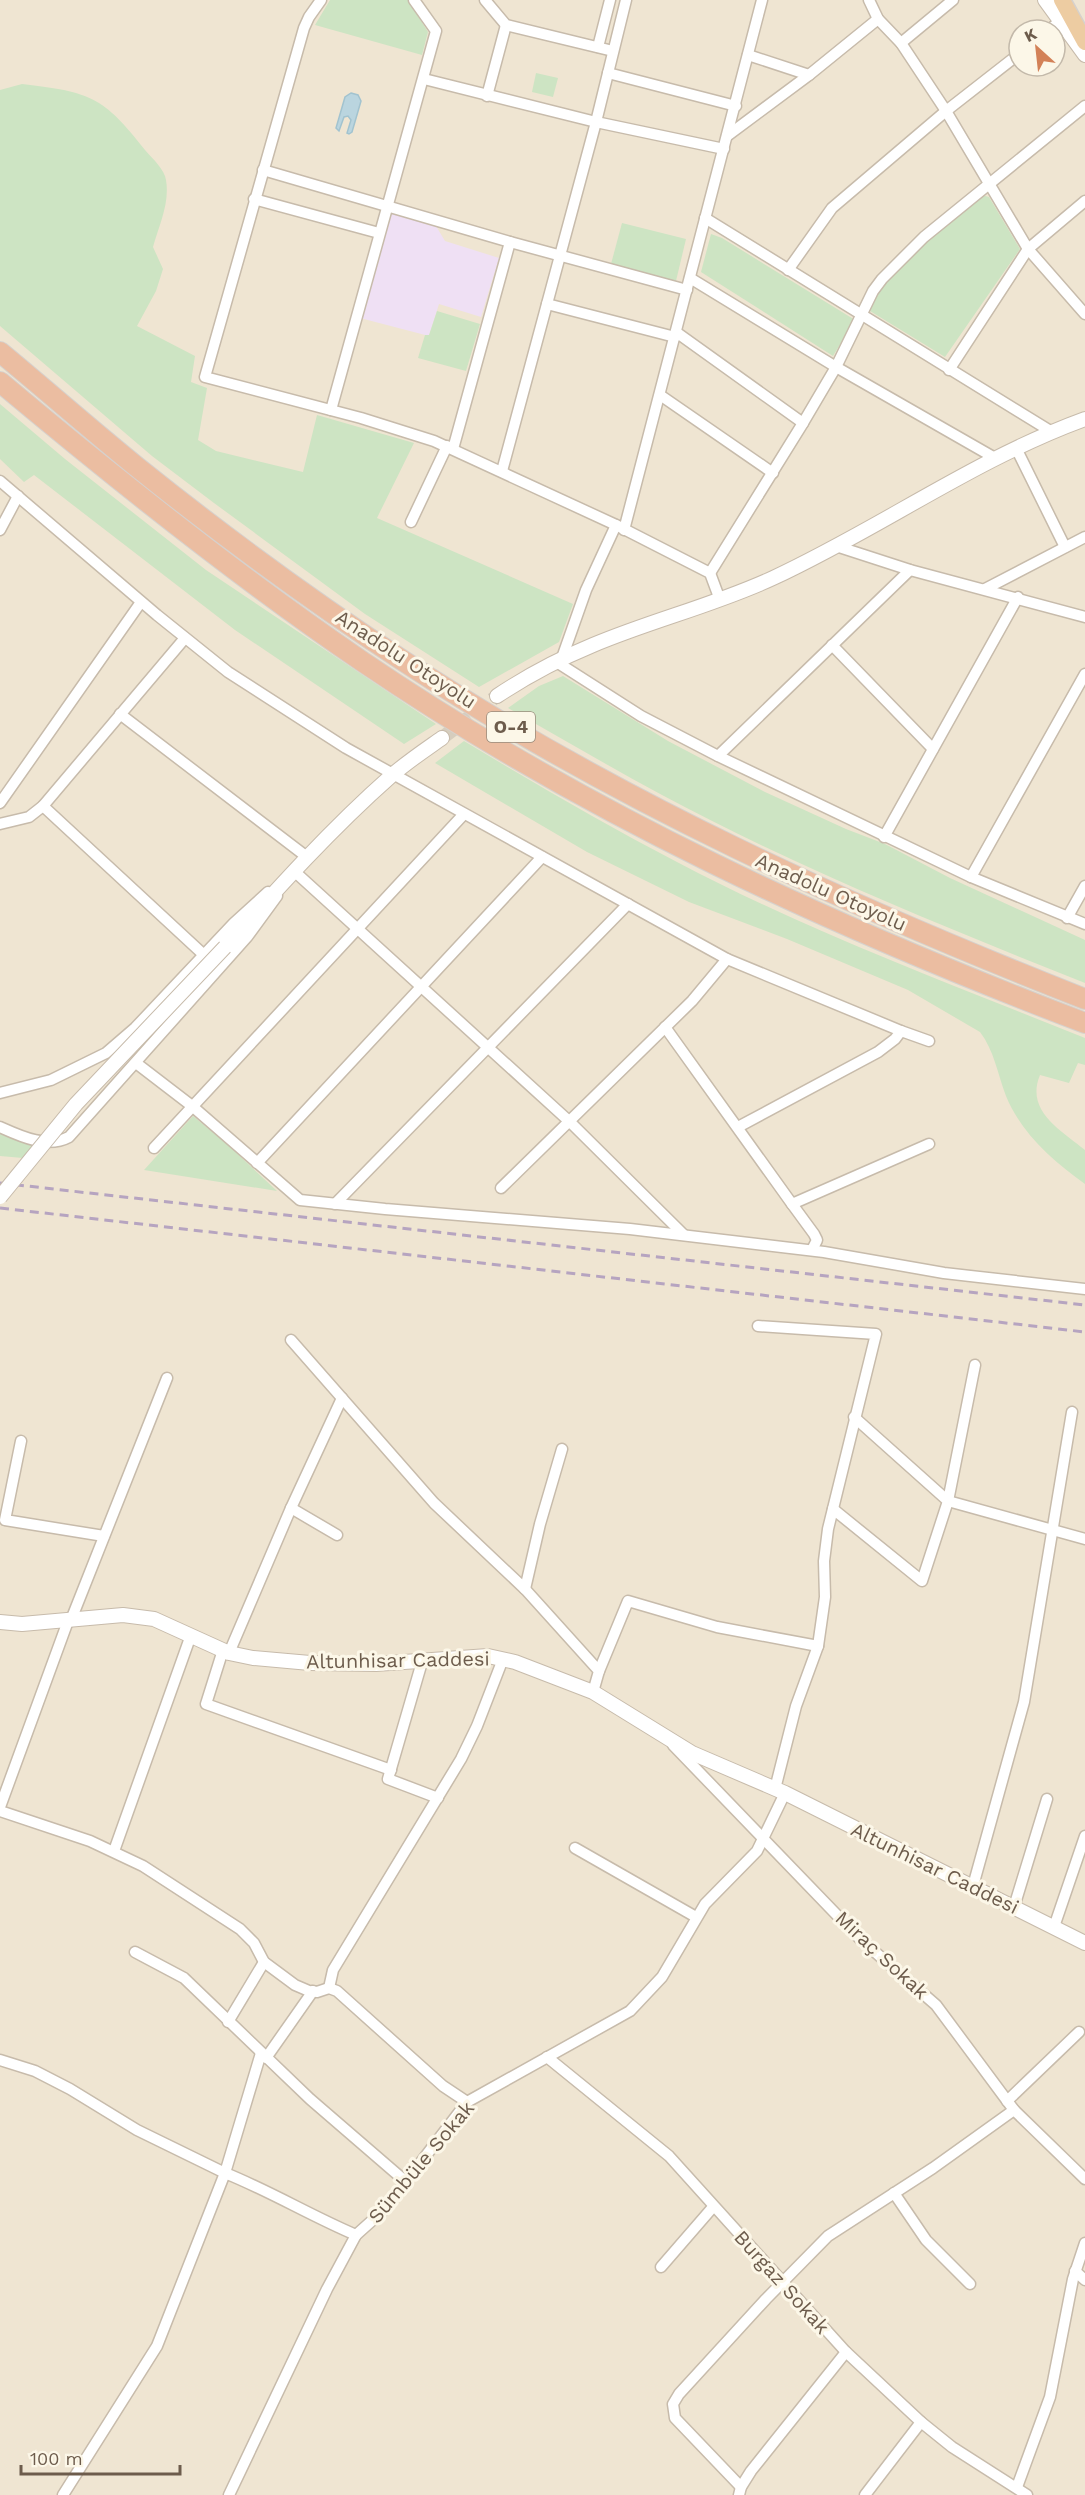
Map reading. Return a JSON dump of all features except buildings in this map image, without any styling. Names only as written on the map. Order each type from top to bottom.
[{"type":"highway","points":[[1062,0],[1085,42]]},
{"type":"highway","points":[[0,337],[266,564]]},
{"type":"highway","name":"Anadolu Otoyolu","points":[[0,352],[137,466],[266,564],[407,663],[578,766],[725,845],[883,917],[1085,999]]},
{"type":"highway","name":"Anadolu Otoyolu","points":[[0,382],[121,482],[237,571],[363,662],[514,755],[688,851],[799,905],[920,958],[1085,1023]]},
{"type":"street","points":[[321,0],[304,28],[254,199],[206,377],[400,429],[450,447],[620,527],[710,573],[720,600]]},
{"type":"street","points":[[331,410],[436,31],[414,0]]},
{"type":"street","points":[[485,0],[506,25],[613,51]]},
{"type":"street","points":[[598,47],[610,0]]},
{"type":"street","points":[[502,471],[597,122],[626,0]]},
{"type":"street","points":[[559,660],[586,590],[620,527],[660,395],[762,0]]},
{"type":"street","points":[[869,0],[878,19],[902,43],[946,111],[1028,249],[1083,307]]},
{"type":"street","points":[[902,43],[952,0]]},
{"type":"street","points":[[1045,0],[1052,18]]},
{"type":"street","points":[[727,136],[809,75],[878,19]]},
{"type":"street","points":[[487,96],[506,25]]},
{"type":"street","points":[[1067,38],[1085,55]]},
{"type":"street","points":[[748,55],[809,75]]},
{"type":"street","points":[[788,270],[832,208],[946,111],[1007,63]]},
{"type":"street","points":[[608,73],[736,106]]},
{"type":"street","points":[[424,79],[597,122],[724,149]]},
{"type":"street","points":[[710,573],[836,367],[873,291],[892,267],[924,237],[1085,106]]},
{"type":"street","points":[[263,170],[510,242],[687,290]]},
{"type":"street","points":[[254,199],[379,233]]},
{"type":"street","points":[[948,370],[1028,249],[1085,201]]},
{"type":"street","points":[[705,218],[948,370],[1052,432]]},
{"type":"street","points":[[411,522],[450,447],[510,242]]},
{"type":"street","points":[[690,278],[836,367],[995,458]]},
{"type":"street","points":[[546,304],[675,335],[803,423]]},
{"type":"street","points":[[660,395],[773,473]]},
{"type":"street","points":[[497,696],[559,660],[594,644],[720,600],[772,579],[995,458],[1085,419]]},
{"type":"street","points":[[1016,448],[1065,548]]},
{"type":"street","points":[[0,480],[141,602],[228,672],[346,748],[727,959],[929,1041]]},
{"type":"street","points":[[0,530],[18,496]]},
{"type":"street","points":[[985,589],[1085,537]]},
{"type":"street","points":[[836,546],[910,570],[1018,597],[1085,617]]},
{"type":"street","points":[[718,756],[910,570]]},
{"type":"street","points":[[885,837],[1018,597]]},
{"type":"street","points":[[0,803],[141,602]]},
{"type":"street","points":[[0,824],[29,817],[43,806],[185,638]]},
{"type":"street","points":[[832,645],[933,749]]},
{"type":"street","points":[[559,660],[641,716],[718,756],[971,877],[1085,924]]},
{"type":"street","points":[[971,877],[1085,674]]},
{"type":"street","points":[[120,714],[307,858]]},
{"type":"street","points":[[0,1197],[76,1104],[294,871],[392,774],[442,738]]},
{"type":"street","points":[[43,806],[204,955]]},
{"type":"street","points":[[154,1148],[464,814]]},
{"type":"street","points":[[257,1163],[542,857]]},
{"type":"street","points":[[0,1093],[51,1080],[106,1053],[135,1028],[258,900],[294,871]]},
{"type":"street","points":[[294,871],[570,1122],[684,1235]]},
{"type":"street","points":[[0,1127],[34,1140],[63,1141],[75,1132],[247,937],[294,871]]},
{"type":"street","points":[[1067,918],[1085,886]]},
{"type":"street","points":[[335,1204],[627,904]]},
{"type":"street","points":[[501,1188],[692,1001],[727,959]]},
{"type":"street","points":[[665,1028],[814,1234],[817,1240],[812,1250]]},
{"type":"street","points":[[738,1127],[878,1052],[895,1039],[901,1031]]},
{"type":"street","points":[[136,1063],[192,1106],[300,1200],[684,1235],[812,1250],[934,1272],[1085,1289]]},
{"type":"street","points":[[792,1204],[929,1144]]},
{"type":"street","name":"Sümbüle Sokak","points":[[229,2495],[331,2280],[356,2235],[376,2219],[467,2102],[621,2017],[639,2004],[670,1966],[696,1917],[711,1897],[745,1864],[764,1840],[780,1791],[796,1706],[818,1646],[825,1597],[825,1546],[854,1417],[876,1334],[758,1326]]},
{"type":"street","points":[[291,1340],[434,1503],[525,1589],[599,1671]]},
{"type":"street","points":[[833,1509],[922,1581],[948,1501],[975,1365]]},
{"type":"street","points":[[167,1378],[70,1620],[0,1809],[114,1851],[143,1866],[240,1929],[254,1943],[264,1962],[302,1989],[313,1991],[329,1988],[337,1991],[443,2086],[467,2102]]},
{"type":"street","points":[[342,1398],[226,1651],[206,1704],[391,1770]]},
{"type":"street","points":[[973,1886],[1024,1702],[1054,1532],[1072,1412]]},
{"type":"street","points":[[854,1417],[948,1501],[1085,1539]]},
{"type":"street","points":[[21,1441],[5,1520],[104,1536]]},
{"type":"street","points":[[525,1589],[540,1524],[562,1449]]},
{"type":"street","points":[[291,1508],[337,1535]]},
{"type":"street","points":[[593,1692],[599,1671],[628,1601],[717,1627],[818,1646]]},
{"type":"street","name":"Altunhisar Caddesi","points":[[0,1622],[22,1624],[138,1616],[154,1619],[226,1651],[253,1658],[310,1663],[422,1662],[476,1656],[503,1659],[593,1692],[668,1741],[780,1791],[1085,1943]]},
{"type":"street","points":[[114,1851],[191,1635]]},
{"type":"street","points":[[329,1988],[330,1978],[337,1963],[438,1798],[477,1726],[503,1659]]},
{"type":"street","points":[[422,1662],[388,1779],[438,1798]]},
{"type":"street","name":"Miraç Sokak","points":[[668,1741],[860,1939],[936,2005],[1010,2105],[1085,2179]]},
{"type":"street","points":[[1014,1907],[1047,1799]]},
{"type":"street","points":[[1054,1927],[1085,1836]]},
{"type":"street","points":[[575,1848],[696,1917]]},
{"type":"street","points":[[135,1952],[184,1978],[310,2099],[405,2181]]},
{"type":"street","points":[[228,2022],[264,1962]]},
{"type":"street","points":[[63,2495],[157,2346],[225,2173],[264,2055],[313,1991]]},
{"type":"street","points":[[846,2352],[751,2471],[740,2491],[675,2418],[672,2411],[677,2398],[828,2236],[933,2168],[1010,2105],[1079,2032]]},
{"type":"street","name":"Burgaz Sokak","points":[[547,2057],[669,2156],[846,2352],[921,2422],[952,2447],[1022,2492]]},
{"type":"street","points":[[0,2060],[35,2071],[70,2089],[136,2130],[356,2235]]},
{"type":"street","points":[[894,2193],[926,2240],[970,2284]]},
{"type":"street","points":[[662,2267],[713,2207]]},
{"type":"street","points":[[1022,2492],[1050,2397],[1075,2271],[1085,2243]]},
{"type":"street","points":[[1075,2271],[1085,2280]]},
{"type":"street","points":[[865,2495],[921,2422]]},
{"type":"shaded area","points":[[0,0],[1085,0],[1085,2495],[0,2495]]},
{"type":"shaded area","points":[[392,213],[436,226],[445,241],[499,258],[481,317],[439,304],[429,336],[360,318]]},
{"type":"green space","points":[[330,0],[408,0],[428,32],[422,55],[315,25]]},
{"type":"green space","points":[[536,73],[558,78],[553,97],[532,92]]},
{"type":"green space","points":[[22,84],[80,94],[106,107],[163,172],[166,180],[166,197],[153,247],[163,269],[156,291],[137,326],[195,356],[191,382],[207,388],[198,440],[216,451],[303,472],[317,415],[414,443],[377,518],[573,604],[559,642],[479,687],[365,614],[214,503],[152,456],[0,326],[0,90]]},
{"type":"green space","points":[[982,195],[989,197],[1020,249],[945,357],[870,311],[889,279],[903,263]]},
{"type":"green space","points":[[622,223],[686,239],[676,281],[611,264]]},
{"type":"green space","points":[[711,234],[722,238],[855,320],[833,356],[701,272]]},
{"type":"green space","points":[[437,311],[480,324],[466,371],[418,358],[425,335],[429,335]]},
{"type":"green space","points":[[0,404],[65,459],[206,570],[436,724],[404,744],[235,630],[34,475],[24,482],[0,459]]},
{"type":"green space","points":[[563,676],[668,741],[765,792],[885,844],[950,878],[1085,940],[1085,983],[924,918],[765,847],[662,795],[508,708],[539,686]]},
{"type":"green space","points":[[464,741],[650,848],[777,911],[828,934],[1085,1038],[1085,1065],[1078,1063],[1069,1083],[1040,1075],[1037,1099],[1041,1109],[1056,1127],[1085,1150],[1085,1184],[1050,1156],[1020,1122],[1006,1096],[992,1055],[980,1032],[908,990],[787,939],[689,902],[587,852],[435,763]]},
{"type":"green space","points":[[193,1116],[229,1146],[277,1191],[144,1170]]},
{"type":"green space","points":[[0,1134],[33,1146],[23,1158],[0,1156]]},
{"type":"water","points":[[351,93],[358,95],[361,101],[352,132],[349,134],[347,133],[351,120],[348,116],[344,117],[339,131],[336,128],[345,97]]},
{"type":"tunnel","points":[[442,738],[497,696]]},
{"type":"railway","points":[[0,1183],[1085,1305]]},
{"type":"railway","points":[[0,1208],[1085,1332]]}]
